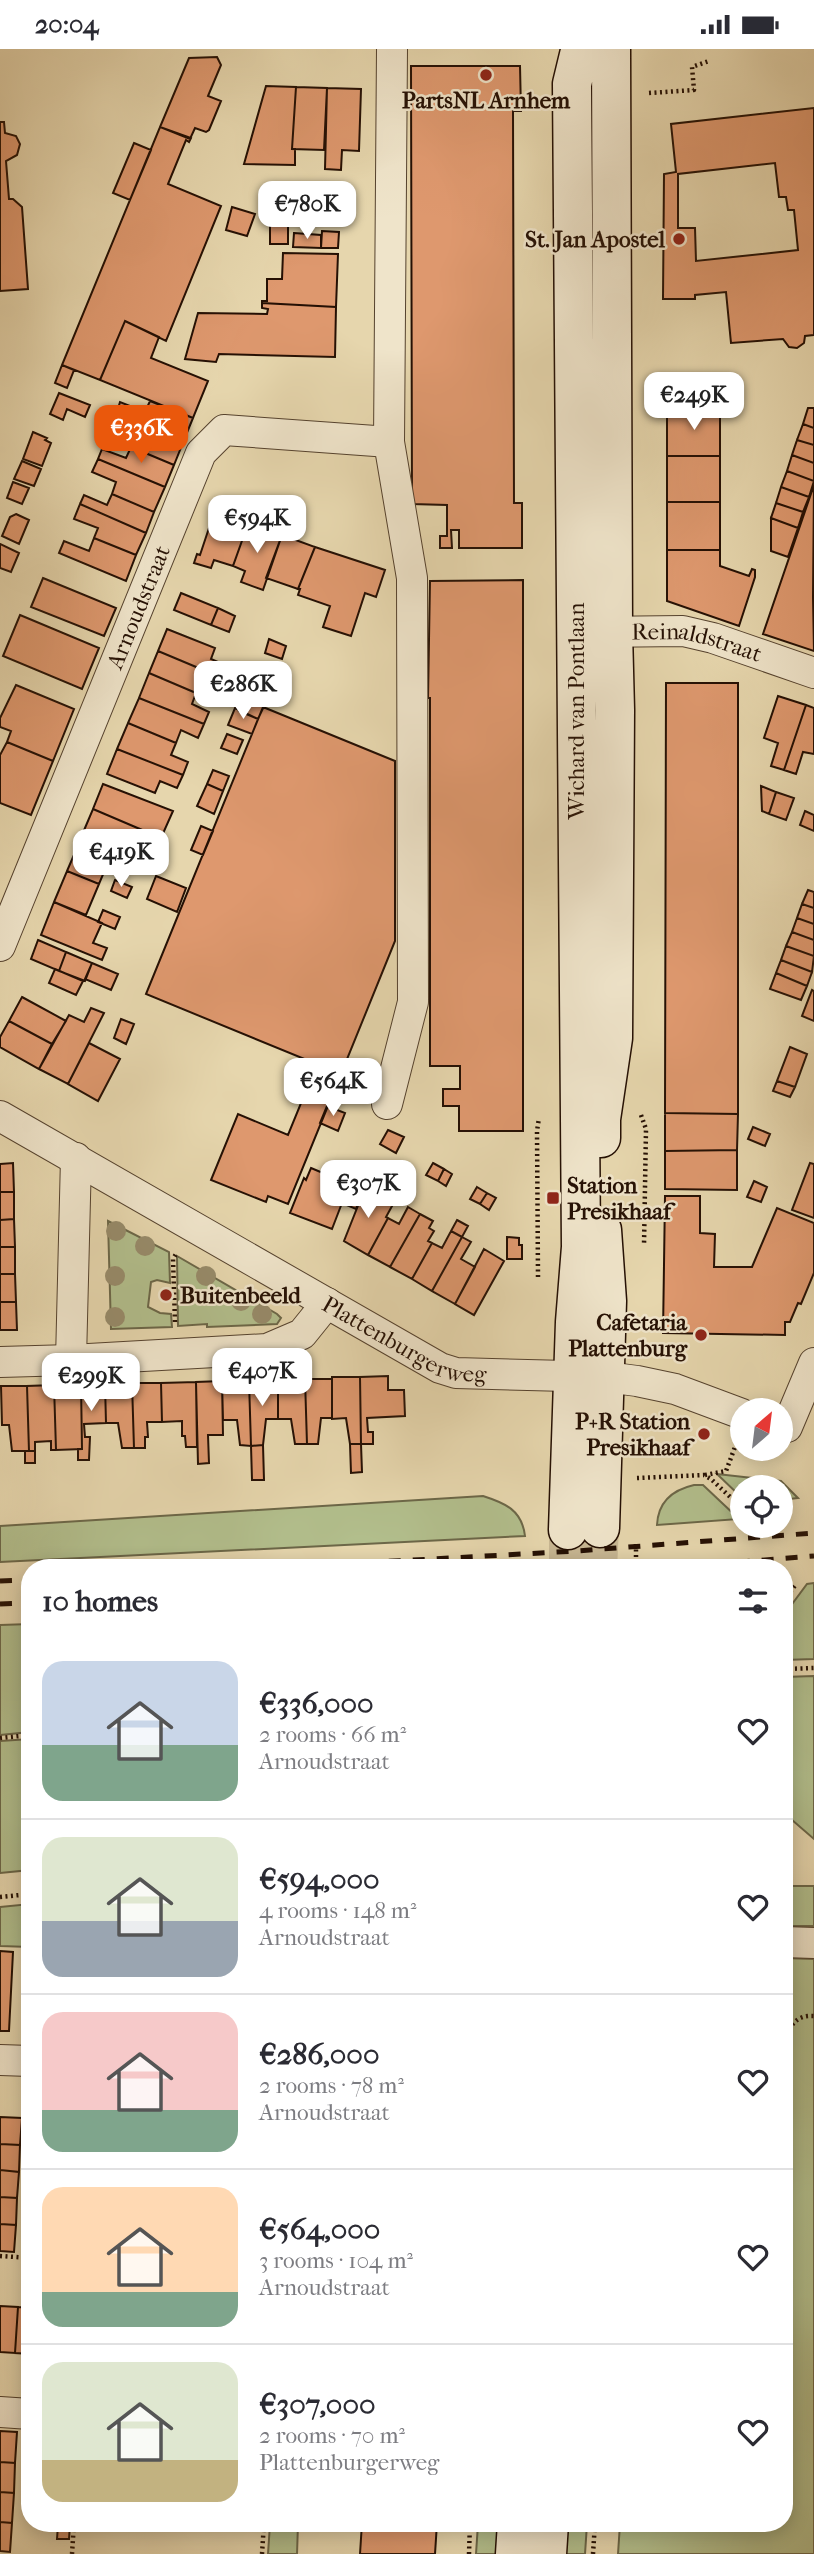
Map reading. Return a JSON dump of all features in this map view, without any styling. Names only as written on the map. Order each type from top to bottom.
[{"type":"street","points":[[387,1104],[413,1002],[412,577],[388,442],[392,49]]},
{"type":"street","name":"Wichard van Pontlaan","points":[[584,49],[579,55],[572,84],[581,1247],[590,1377]]},
{"type":"street","name":"Wichard van Pontlaan","points":[[590,1377],[607,1301],[602,1248],[601,1119],[612,1038],[615,723],[611,49]]},
{"type":"street","name":"Arnoudstraat","points":[[0,946],[201,453],[223,430],[388,442]]},
{"type":"street","name":"Reinaldstraat","points":[[575,632],[683,632],[713,638],[814,673]]},
{"type":"street","name":"Plattenburgerweg","points":[[0,1116],[440,1367],[456,1373],[637,1381],[675,1389],[730,1421]]},
{"type":"street","points":[[71,1360],[76,1158]]},
{"type":"street","points":[[0,1362],[267,1349],[302,1334],[327,1303]]},
{"type":"street","points":[[794,1427],[814,1363]]},
{"type":"street","points":[[584,1529],[590,1377]]},
{"type":"street","points":[[793,1942],[814,1943]]},
{"type":"street","points":[[0,2060],[21,2061]]},
{"type":"street","points":[[0,2413],[21,2414]]},
{"type":"street","points":[[515,2554],[516,2532]]},
{"type":"street","points":[[547,2554],[548,2532]]},
{"type":"path","points":[[636,1103],[646,1129],[644,1254]]},
{"type":"path","points":[[175,1354],[173,1259],[191,1224]]},
{"type":"path","points":[[636,1478],[704,1475],[726,1471],[730,1458]]},
{"type":"path","points":[[704,1475],[730,1497]]},
{"type":"path","points":[[793,1588],[796,1584]]},
{"type":"path","points":[[793,1669],[814,1668]]},
{"type":"path","points":[[0,1738],[21,1736]]},
{"type":"path","points":[[0,1897],[21,1895]]},
{"type":"path","points":[[793,2023],[805,2015],[814,2016]]},
{"type":"path","points":[[0,2256],[21,2257]]},
{"type":"path","points":[[72,2554],[73,2532]]},
{"type":"path","points":[[262,2554],[263,2532]]},
{"type":"path","points":[[468,2554],[469,2532]]},
{"type":"path","points":[[593,2554],[594,2532]]},
{"type":"green space","points":[[108,1221],[169,1252],[170,1283],[157,1280],[151,1282],[148,1307],[160,1313],[171,1314],[172,1327],[111,1329]]},
{"type":"green space","points":[[177,1256],[281,1318],[277,1324],[178,1326]]},
{"type":"green space","points":[[717,1474],[730,1475],[730,1486]]},
{"type":"green space","points":[[703,1485],[730,1510],[730,1520],[657,1525],[663,1504],[679,1490]]},
{"type":"green space","points":[[483,1496],[511,1509],[520,1520],[525,1536],[0,1562],[0,1526]]},
{"type":"green space","points":[[814,1583],[814,1659],[793,1660],[793,1603],[807,1584]]},
{"type":"green space","points":[[21,1624],[21,1733],[0,1735],[0,1625]]},
{"type":"green space","points":[[814,1676],[814,1839],[793,1821],[793,1677]]},
{"type":"green space","points":[[21,1740],[21,1871],[0,1873],[0,1741]]},
{"type":"green space","points":[[793,1886],[814,1886],[814,1926],[793,1926]]},
{"type":"green space","points":[[21,1905],[21,1947],[0,1946],[0,1907]]},
{"type":"green space","points":[[793,1958],[814,1959],[814,2554],[618,2554],[619,2532],[793,2532]]},
{"type":"green space","points":[[269,2532],[298,2532],[297,2554],[268,2554]]},
{"type":"green space","points":[[477,2532],[507,2532],[506,2554],[476,2554]]},
{"type":"green space","points":[[557,2532],[586,2532],[585,2554],[556,2554]]},
{"type":"building","points":[[217,57],[221,65],[208,96],[221,101],[209,130],[206,132],[195,128],[190,139],[160,127],[189,58]]},
{"type":"building","points":[[411,66],[520,66],[521,111],[513,111],[514,503],[522,503],[522,548],[459,548],[459,530],[451,530],[452,548],[440,548],[440,536],[447,536],[447,505],[412,504]]},
{"type":"building","points":[[266,86],[296,87],[292,149],[295,149],[295,165],[244,164]]},
{"type":"building","points":[[296,87],[327,88],[324,150],[292,149]]},
{"type":"building","points":[[327,88],[361,89],[359,151],[342,150],[341,170],[325,169]]},
{"type":"building","name":"St. Jan Apostel","points":[[814,108],[814,335],[805,336],[804,343],[797,348],[789,347],[783,339],[731,343],[726,292],[695,295],[695,299],[663,299],[664,174],[676,172],[671,124]],"holes":[[[775,163],[779,197],[786,197],[788,210],[794,210],[798,250],[696,261],[695,228],[678,228],[678,174]]]},
{"type":"building","points":[[0,122],[4,122],[5,133],[16,136],[20,144],[17,155],[6,161],[9,199],[22,207],[28,289],[0,291]]},
{"type":"building","points":[[160,127],[191,138],[189,142],[186,140],[168,184],[221,206],[166,341],[125,321],[100,380],[62,365]]},
{"type":"building","points":[[134,143],[151,150],[130,200],[113,193]]},
{"type":"building","points":[[232,207],[255,214],[247,236],[226,230]]},
{"type":"building","points":[[270,218],[288,218],[288,244],[270,244]]},
{"type":"building","points":[[322,231],[339,232],[338,248],[321,248]]},
{"type":"building","points":[[294,233],[321,235],[321,248],[293,247]]},
{"type":"building","points":[[283,253],[338,254],[336,307],[262,303],[267,301],[267,279],[282,279]]},
{"type":"building","points":[[262,303],[336,307],[335,357],[219,354],[216,362],[185,359],[198,313],[267,314],[268,309],[262,308]]},
{"type":"building","points":[[125,321],[159,337],[151,358],[208,381],[193,418],[100,380]]},
{"type":"building","points":[[62,365],[74,370],[67,388],[55,383]]},
{"type":"building","points":[[59,393],[90,405],[85,417],[67,409],[63,420],[50,414]]},
{"type":"building","points":[[150,401],[193,418],[184,440],[117,412],[120,402],[145,412]]},
{"type":"building","points":[[667,408],[720,408],[720,456],[667,456]]},
{"type":"building","points":[[808,408],[814,408],[814,428],[803,424]]},
{"type":"building","points":[[117,412],[184,440],[174,465],[131,447],[135,436],[111,426]]},
{"type":"building","points":[[803,424],[814,428],[814,445],[797,440]]},
{"type":"building","points":[[33,432],[47,438],[45,440],[51,443],[42,466],[23,459]]},
{"type":"building","points":[[797,440],[814,445],[814,463],[792,455]]},
{"type":"building","points":[[131,447],[174,465],[165,487],[98,459],[102,449],[126,458]]},
{"type":"building","points":[[792,455],[814,463],[814,481],[787,471]]},
{"type":"building","points":[[667,456],[720,456],[720,502],[667,502]]},
{"type":"building","points":[[98,459],[165,487],[154,512],[112,494],[116,482],[92,472]]},
{"type":"building","points":[[22,461],[41,469],[34,486],[14,479]]},
{"type":"building","points":[[787,471],[814,481],[809,497],[781,487]]},
{"type":"building","points":[[13,482],[29,488],[22,504],[7,498]]},
{"type":"building","points":[[814,485],[813,597],[814,651],[763,634]]},
{"type":"building","points":[[781,487],[809,497],[803,512],[776,503]]},
{"type":"building","points":[[112,494],[154,512],[146,533],[80,504],[84,495],[107,505]]},
{"type":"building","points":[[667,502],[720,502],[720,550],[667,550]]},
{"type":"building","points":[[776,503],[803,512],[798,528],[771,518]]},
{"type":"building","points":[[80,504],[146,533],[136,555],[94,538],[98,528],[74,519]]},
{"type":"building","points":[[214,513],[248,524],[233,566],[214,560],[211,568],[194,563],[197,554],[200,555]]},
{"type":"building","points":[[16,514],[29,520],[19,544],[2,536],[10,517]]},
{"type":"building","points":[[771,518],[798,528],[788,557],[771,551]]},
{"type":"building","points":[[248,524],[282,535],[263,590],[241,582],[245,571],[233,566]]},
{"type":"building","points":[[282,535],[315,547],[298,589],[266,578]]},
{"type":"building","points":[[94,538],[136,555],[126,581],[59,553],[64,541],[89,551]]},
{"type":"building","points":[[0,544],[19,553],[11,572],[0,568]]},
{"type":"building","points":[[315,547],[385,570],[376,597],[365,593],[351,636],[323,627],[330,606],[298,595]]},
{"type":"building","points":[[667,550],[720,550],[720,566],[749,576],[752,569],[755,570],[739,626],[667,601]]},
{"type":"building","points":[[43,578],[116,608],[104,636],[31,607]]},
{"type":"building","points":[[523,580],[523,1131],[459,1131],[459,1106],[443,1106],[443,1089],[460,1089],[460,1066],[430,1066],[430,581]]},
{"type":"building","points":[[181,593],[218,608],[211,625],[174,610]]},
{"type":"building","points":[[218,608],[235,616],[229,632],[211,625]]},
{"type":"building","points":[[20,615],[99,648],[82,689],[3,656]]},
{"type":"building","points":[[167,629],[215,648],[211,659],[225,665],[220,677],[158,651]]},
{"type":"building","points":[[269,639],[286,646],[282,659],[265,653]]},
{"type":"building","points":[[158,651],[220,677],[215,688],[201,682],[196,693],[149,673]]},
{"type":"building","points":[[257,669],[269,674],[261,694],[249,689]]},
{"type":"building","points":[[149,673],[196,693],[192,704],[209,712],[204,724],[139,698]]},
{"type":"building","points":[[666,683],[738,683],[738,1114],[665,1113]]},
{"type":"building","points":[[16,685],[74,709],[53,761],[7,742],[11,731],[0,727],[0,718]]},
{"type":"building","points":[[245,696],[265,704],[258,719],[239,711]]},
{"type":"building","points":[[778,696],[806,705],[784,770],[771,766],[778,743],[764,738]]},
{"type":"building","points":[[139,698],[204,724],[198,738],[181,730],[176,743],[128,723]]},
{"type":"building","points":[[806,705],[814,708],[814,754],[803,752],[796,774],[784,770]]},
{"type":"building","points":[[263,707],[395,761],[395,941],[341,1074],[146,994]]},
{"type":"building","points":[[235,708],[258,719],[252,734],[228,725]]},
{"type":"building","points":[[128,723],[176,743],[171,755],[188,762],[183,775],[117,749]]},
{"type":"building","points":[[227,734],[243,740],[237,754],[221,748]]},
{"type":"building","points":[[7,742],[53,761],[31,815],[0,803],[0,755]]},
{"type":"building","points":[[117,749],[183,775],[177,788],[160,781],[155,793],[107,774]]},
{"type":"building","points":[[213,770],[229,776],[223,791],[207,784]]},
{"type":"building","points":[[103,784],[173,811],[161,838],[93,809]]},
{"type":"building","points":[[207,784],[223,791],[214,814],[197,806]]},
{"type":"building","points":[[761,786],[776,792],[769,814],[762,811]]},
{"type":"building","points":[[776,792],[794,798],[786,820],[769,814]]},
{"type":"building","points":[[93,809],[161,838],[156,850],[132,840],[127,853],[82,835]]},
{"type":"building","points":[[805,811],[814,815],[814,831],[800,825]]},
{"type":"building","points":[[201,826],[213,831],[203,855],[191,850]]},
{"type":"building","points":[[80,841],[112,853],[99,884],[67,871]]},
{"type":"building","points":[[67,871],[99,884],[86,915],[54,902]]},
{"type":"building","points":[[156,876],[186,888],[177,912],[147,899]]},
{"type":"building","points":[[115,880],[132,887],[127,898],[111,891]]},
{"type":"building","points":[[808,890],[814,892],[814,908],[802,904]]},
{"type":"building","points":[[54,902],[102,923],[93,943],[107,948],[102,960],[41,935]]},
{"type":"building","points":[[802,904],[814,908],[814,924],[797,918]]},
{"type":"building","points":[[103,910],[120,917],[115,929],[98,922]]},
{"type":"building","points":[[797,918],[814,924],[814,940],[792,932]]},
{"type":"building","points":[[792,932],[814,940],[814,956],[786,946]]},
{"type":"building","points":[[38,940],[66,952],[59,971],[31,959]]},
{"type":"building","points":[[786,946],[814,956],[812,972],[781,960]]},
{"type":"building","points":[[66,952],[92,963],[85,981],[59,971]]},
{"type":"building","points":[[781,960],[812,972],[807,986],[776,973]]},
{"type":"building","points":[[92,963],[118,974],[111,990],[85,979]]},
{"type":"building","points":[[55,969],[83,981],[76,995],[49,983]]},
{"type":"building","points":[[776,973],[807,986],[801,1000],[770,989]]},
{"type":"building","points":[[812,990],[814,991],[814,1021],[802,1016]]},
{"type":"building","points":[[22,997],[66,1021],[52,1044],[9,1021]]},
{"type":"building","points":[[91,1008],[104,1013],[68,1084],[39,1069],[69,1015],[84,1022]]},
{"type":"building","points":[[121,1019],[134,1024],[126,1044],[114,1038]]},
{"type":"building","points":[[9,1021],[52,1044],[39,1069],[0,1047],[0,1037]]},
{"type":"building","points":[[89,1043],[120,1059],[98,1101],[68,1084]]},
{"type":"building","points":[[790,1047],[807,1054],[795,1087],[777,1081]]},
{"type":"building","points":[[317,1064],[341,1074],[288,1204],[268,1196],[266,1202],[211,1180],[238,1114],[288,1135]]},
{"type":"building","points":[[777,1081],[795,1087],[790,1097],[773,1091]]},
{"type":"building","points":[[327,1106],[345,1113],[338,1131],[320,1123]]},
{"type":"building","points":[[665,1113],[738,1114],[737,1150],[665,1151]]},
{"type":"building","points":[[753,1127],[770,1134],[765,1146],[748,1139]]},
{"type":"building","points":[[388,1130],[404,1137],[396,1153],[380,1144]]},
{"type":"building","points":[[737,1150],[737,1190],[665,1189],[665,1151]]},
{"type":"building","points":[[13,1163],[14,1192],[0,1192],[0,1164]]},
{"type":"building","points":[[433,1163],[444,1169],[438,1181],[426,1175]]},
{"type":"building","points":[[810,1163],[814,1164],[814,1218],[792,1210]]},
{"type":"building","points":[[311,1168],[335,1178],[330,1189],[342,1193],[350,1176],[367,1183],[356,1209],[342,1203],[332,1229],[290,1213],[304,1178],[306,1180]]},
{"type":"building","points":[[444,1169],[452,1174],[446,1186],[438,1181]]},
{"type":"building","points":[[754,1181],[767,1187],[761,1202],[747,1197]]},
{"type":"building","points":[[367,1183],[383,1193],[380,1199],[392,1206],[368,1255],[344,1241]]},
{"type":"building","points":[[477,1187],[487,1193],[480,1204],[470,1199]]},
{"type":"building","points":[[0,1192],[14,1192],[14,1219],[0,1220]]},
{"type":"building","points":[[487,1193],[496,1198],[489,1210],[480,1204]]},
{"type":"building","points":[[665,1196],[700,1196],[700,1233],[715,1234],[714,1267],[752,1267],[777,1208],[814,1223],[814,1273],[801,1304],[798,1303],[790,1322],[785,1322],[785,1335],[663,1333]]},
{"type":"building","points":[[408,1207],[420,1214],[390,1267],[368,1255],[388,1218],[399,1224]]},
{"type":"building","points":[[420,1214],[433,1221],[429,1228],[434,1231],[428,1241],[432,1243],[412,1279],[390,1267]]},
{"type":"building","points":[[14,1219],[15,1247],[0,1247],[0,1220]]},
{"type":"building","points":[[457,1220],[468,1226],[462,1237],[451,1231]]},
{"type":"building","points":[[451,1231],[462,1237],[432,1291],[412,1279],[432,1243],[442,1248]]},
{"type":"building","points":[[462,1237],[471,1242],[461,1259],[475,1267],[455,1304],[432,1291]]},
{"type":"building","points":[[507,1237],[519,1238],[522,1259],[507,1259]]},
{"type":"building","points":[[0,1247],[15,1247],[15,1274],[0,1274]]},
{"type":"building","points":[[484,1249],[504,1261],[474,1315],[455,1304]]},
{"type":"building","points":[[0,1274],[15,1274],[16,1302],[0,1302]]},
{"type":"building","points":[[0,1302],[16,1302],[17,1330],[0,1330]]},
{"type":"building","points":[[388,1376],[388,1390],[404,1390],[405,1416],[367,1418],[368,1432],[373,1432],[373,1444],[361,1444],[360,1377]]},
{"type":"building","points":[[332,1377],[360,1377],[361,1444],[350,1444],[346,1418],[332,1419]]},
{"type":"building","points":[[305,1379],[332,1379],[332,1418],[321,1418],[318,1444],[307,1444]]},
{"type":"building","points":[[305,1379],[307,1444],[295,1444],[291,1419],[278,1419],[278,1380]]},
{"type":"building","points":[[278,1380],[278,1419],[266,1419],[263,1445],[251,1446],[249,1381]]},
{"type":"building","points":[[222,1381],[249,1381],[251,1446],[240,1445],[237,1420],[223,1420]]},
{"type":"building","points":[[222,1381],[223,1435],[208,1435],[209,1463],[198,1464],[196,1382]]},
{"type":"building","points":[[196,1382],[197,1447],[186,1447],[185,1436],[182,1436],[182,1421],[162,1422],[161,1383]]},
{"type":"building","points":[[132,1383],[134,1448],[122,1448],[118,1423],[106,1423],[105,1384]]},
{"type":"building","points":[[132,1383],[161,1383],[162,1422],[147,1422],[148,1437],[145,1437],[145,1448],[134,1448]]},
{"type":"building","points":[[81,1384],[105,1384],[106,1423],[84,1424],[85,1437],[90,1437],[89,1460],[78,1460],[78,1449],[82,1449]]},
{"type":"building","points":[[81,1384],[82,1449],[56,1450],[54,1385]]},
{"type":"building","points":[[54,1385],[56,1450],[51,1450],[51,1441],[35,1442],[35,1451],[29,1451],[27,1386]]},
{"type":"building","points":[[1,1386],[27,1386],[29,1451],[12,1451],[9,1425],[2,1425]]},
{"type":"building","points":[[350,1444],[361,1444],[362,1472],[351,1473]]},
{"type":"building","points":[[263,1445],[264,1480],[252,1480],[251,1446]]},
{"type":"building","points":[[25,1451],[35,1451],[35,1463],[25,1463]]},
{"type":"building","points":[[0,1951],[13,1952],[9,2031],[0,2031]]},
{"type":"building","points":[[0,2117],[21,2118],[20,2145],[0,2144]]},
{"type":"building","points":[[0,2144],[20,2145],[19,2172],[0,2170]]},
{"type":"building","points":[[0,2170],[19,2172],[17,2198],[0,2197]]},
{"type":"building","points":[[0,2197],[17,2198],[16,2225],[0,2224]]},
{"type":"building","points":[[0,2224],[16,2225],[14,2252],[0,2251]]},
{"type":"building","points":[[0,2306],[18,2307],[15,2353],[0,2352]]},
{"type":"building","points":[[18,2307],[21,2307],[21,2353],[15,2353]]},
{"type":"building","points":[[0,2431],[17,2432],[15,2463],[0,2462]]},
{"type":"building","points":[[0,2462],[15,2463],[14,2493],[0,2492]]},
{"type":"building","points":[[0,2492],[14,2493],[12,2523],[0,2522]]},
{"type":"building","points":[[0,2522],[12,2523],[10,2552],[0,2551]]},
{"type":"building","points":[[58,2532],[70,2532],[69,2539],[57,2539]]},
{"type":"building","points":[[361,2532],[436,2532],[435,2554],[360,2554]]},
{"type":"tunnel","points":[[598,1559],[600,1528]]},
{"type":"tunnel","points":[[568,1530],[568,1559]]},
{"type":"railway","points":[[432,1559],[814,1533]]},
{"type":"railway","points":[[777,1559],[814,1556]]},
{"type":"railway","points":[[0,1581],[21,1580]]},
{"type":"railway","points":[[0,1604],[21,1603]]},
{"type":"place","name":"PartsNL Arnhem","points":[[486,75]]},
{"type":"place","name":"St. Jan Apostel","points":[[679,239]]},
{"type":"place","name":"Station Presikhaaf","points":[[553,1198]]},
{"type":"place","name":"Buitenbeeld","points":[[166,1295]]},
{"type":"place","name":"Cafetaria Plattenburg","points":[[701,1335]]},
{"type":"place","name":"P+R Station Presikhaaf","points":[[704,1434]]}]
